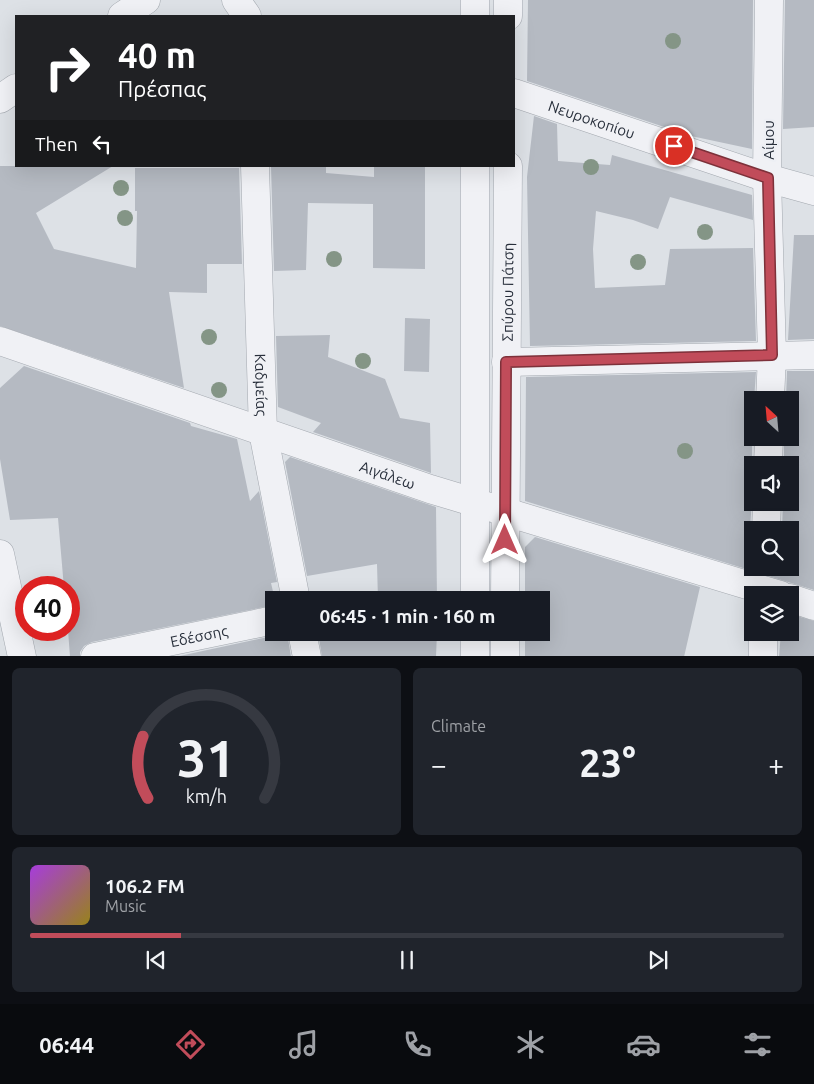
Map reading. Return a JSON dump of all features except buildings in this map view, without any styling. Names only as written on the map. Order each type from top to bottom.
[{"type":"street","points":[[124,15],[146,0]]},
{"type":"street","points":[[236,0],[246,15]]},
{"type":"street","points":[[475,0],[475,15]]},
{"type":"street","points":[[508,0],[508,15]]},
{"type":"street","name":"Αίμου","points":[[769,0],[768,178],[772,355],[770,391]]},
{"type":"street","points":[[0,99],[15,89]]},
{"type":"street","name":"Νευροκοπίου","points":[[515,93],[768,178],[814,191]]},
{"type":"street","name":"Καδμείας","points":[[255,167],[264,432],[294,591]]},
{"type":"street","name":"Σπύρου Πάτση","points":[[475,167],[475,591]]},
{"type":"street","name":"Σπύρου Πάτση","points":[[505,591],[508,167]]},
{"type":"street","name":"Αιγάλεω","points":[[0,341],[430,489],[765,586]]},
{"type":"street","points":[[506,362],[814,355]]},
{"type":"street","points":[[0,554],[22,656]]},
{"type":"street","points":[[799,601],[814,606]]},
{"type":"street","name":"Εδέσσης","points":[[95,656],[265,622]]},
{"type":"street","points":[[304,641],[307,656]]},
{"type":"street","points":[[475,641],[475,656]]},
{"type":"street","points":[[505,641],[505,656]]},
{"type":"street","points":[[763,641],[763,656]]},
{"type":"route","points":[[505,540],[506,362],[772,355],[768,178],[674,146]]}]
